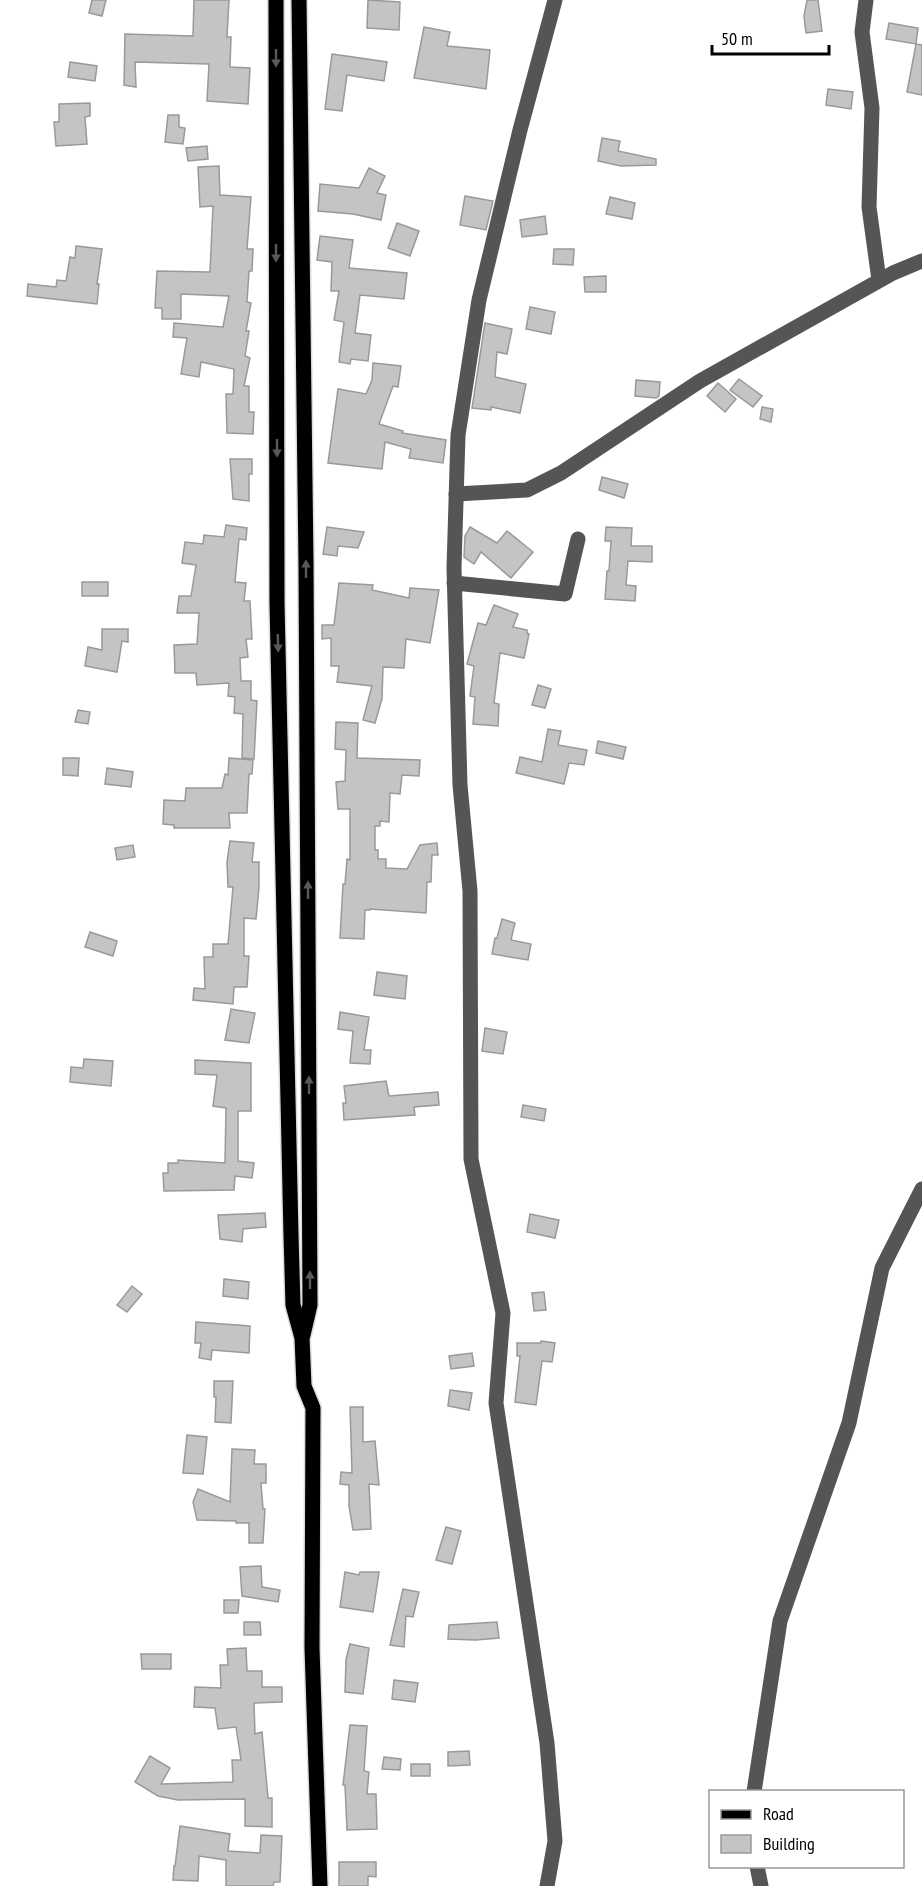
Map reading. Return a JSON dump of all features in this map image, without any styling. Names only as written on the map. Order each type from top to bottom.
[{"type":"main road","points":[[276,0],[277,603],[292,1305],[302,1338],[304,1386],[313,1408],[312,1648],[320,1886]]},
{"type":"main road","points":[[299,0],[307,576],[310,1293],[310,1305],[302,1338]]},
{"type":"street","points":[[547,1886],[555,1841],[547,1743],[496,1403],[503,1314],[471,1159],[470,891],[460,785],[454,583],[458,435],[479,300],[520,130],[555,0]]},
{"type":"street","points":[[866,0],[862,32],[872,108],[869,207],[879,280]]},
{"type":"street","points":[[456,494],[527,490],[561,473],[699,381],[879,280],[922,261]]},
{"type":"street","points":[[454,583],[564,594],[578,539]]},
{"type":"street","points":[[754,1790],[780,1621],[849,1422],[882,1268],[922,1189]]},
{"type":"street","points":[[757,1868],[761,1886]]},
{"type":"building","points":[[92,0],[106,0],[102,16],[89,13]]},
{"type":"building","points":[[194,0],[229,0],[227,37],[231,37],[230,67],[250,68],[248,104],[207,101],[209,64],[135,62],[136,87],[124,85],[125,34],[193,36]]},
{"type":"building","points":[[368,0],[400,2],[399,30],[367,28]]},
{"type":"building","points":[[807,0],[818,0],[822,31],[806,33],[804,16]]},
{"type":"building","points":[[889,23],[918,28],[916,44],[886,39]]},
{"type":"building","points":[[424,27],[450,32],[447,46],[490,50],[486,89],[414,78]]},
{"type":"building","points":[[916,44],[922,45],[922,95],[907,92]]},
{"type":"building","points":[[332,54],[387,62],[384,81],[347,75],[342,111],[325,109]]},
{"type":"building","points":[[70,62],[97,66],[95,81],[68,77]]},
{"type":"building","points":[[828,89],[853,92],[851,109],[826,105]]},
{"type":"building","points":[[90,103],[90,116],[85,117],[87,144],[56,146],[54,122],[59,122],[59,104]]},
{"type":"building","points":[[168,115],[179,115],[179,127],[185,128],[183,144],[165,142]]},
{"type":"building","points":[[602,138],[620,141],[618,151],[656,159],[656,165],[621,166],[598,161]]},
{"type":"building","points":[[207,146],[208,159],[188,161],[186,148]]},
{"type":"building","points":[[219,166],[220,195],[251,197],[247,249],[253,249],[247,302],[251,303],[246,331],[249,331],[245,356],[250,358],[244,386],[249,386],[249,412],[254,412],[253,434],[227,433],[226,394],[233,394],[234,369],[201,362],[199,377],[181,374],[187,338],[173,337],[174,323],[223,327],[229,296],[181,294],[181,319],[162,319],[162,308],[155,308],[157,271],[210,272],[213,206],[200,207],[198,167]]},
{"type":"building","points":[[369,168],[385,176],[377,193],[386,195],[381,220],[353,214],[318,211],[320,184],[359,188]]},
{"type":"building","points":[[465,196],[493,201],[486,230],[460,225]]},
{"type":"building","points":[[610,197],[635,203],[632,219],[606,214]]},
{"type":"building","points":[[545,216],[547,234],[522,237],[520,220]]},
{"type":"building","points":[[397,223],[419,231],[410,256],[388,248]]},
{"type":"building","points":[[320,236],[353,240],[349,268],[407,273],[404,299],[360,295],[355,333],[371,335],[368,361],[351,359],[350,364],[339,362],[344,322],[334,320],[339,291],[331,291],[332,262],[317,260]]},
{"type":"building","points":[[76,246],[102,249],[97,284],[99,284],[97,304],[27,296],[28,284],[56,287],[57,280],[66,281],[70,257],[75,258]]},
{"type":"building","points":[[554,249],[574,249],[573,265],[553,264]]},
{"type":"building","points":[[606,276],[606,292],[585,292],[584,277]]},
{"type":"building","points":[[530,307],[555,312],[551,334],[526,329]]},
{"type":"building","points":[[485,323],[512,329],[507,354],[497,352],[495,377],[526,384],[520,413],[491,407],[491,410],[472,408]]},
{"type":"building","points":[[373,363],[401,366],[398,387],[393,386],[379,424],[403,431],[402,433],[446,440],[443,463],[409,458],[411,449],[385,442],[382,469],[328,463],[338,389],[366,394],[372,380]]},
{"type":"building","points":[[739,379],[762,396],[753,407],[730,390]]},
{"type":"building","points":[[636,380],[660,382],[659,396],[656,398],[635,396]]},
{"type":"building","points":[[718,383],[736,399],[725,412],[707,396]]},
{"type":"building","points":[[762,407],[773,409],[771,422],[760,419]]},
{"type":"building","points":[[230,459],[252,459],[252,474],[249,474],[249,501],[233,499]]},
{"type":"building","points":[[602,477],[628,484],[624,498],[599,490]]},
{"type":"building","points":[[226,525],[247,528],[246,540],[239,539],[235,582],[246,583],[244,601],[250,601],[252,639],[246,639],[248,657],[240,658],[241,681],[251,681],[251,700],[257,701],[254,759],[242,758],[243,714],[234,713],[235,697],[228,696],[229,683],[197,685],[196,673],[175,673],[174,645],[197,644],[199,613],[177,613],[179,596],[191,596],[196,565],[182,563],[185,542],[203,544],[204,535],[224,537]]},
{"type":"building","points":[[327,527],[364,532],[358,548],[338,546],[337,556],[323,554]]},
{"type":"building","points":[[470,527],[497,543],[507,531],[533,552],[511,578],[481,552],[474,564],[464,557],[465,536]]},
{"type":"building","points":[[606,527],[632,528],[631,546],[652,546],[652,562],[628,561],[626,585],[636,586],[635,601],[605,599],[611,541],[605,541]]},
{"type":"building","points":[[82,582],[108,582],[108,596],[82,596]]},
{"type":"building","points":[[339,583],[373,585],[372,590],[409,598],[410,588],[439,590],[430,643],[406,639],[404,668],[383,667],[382,699],[375,723],[363,720],[372,686],[337,682],[339,666],[331,666],[331,638],[322,639],[322,625],[334,625]]},
{"type":"building","points":[[494,605],[518,614],[513,627],[527,630],[529,634],[524,658],[500,653],[494,703],[499,704],[498,726],[473,724],[475,697],[470,696],[474,666],[467,664],[478,623],[486,625]]},
{"type":"building","points":[[102,629],[128,629],[128,642],[122,641],[117,672],[85,666],[88,647],[102,650]]},
{"type":"building","points":[[538,685],[551,689],[545,708],[532,705]]},
{"type":"building","points":[[78,710],[90,712],[88,724],[75,722]]},
{"type":"building","points":[[336,722],[358,723],[357,758],[420,760],[419,776],[402,775],[400,794],[390,793],[389,822],[380,821],[380,826],[375,826],[375,850],[378,850],[378,859],[386,859],[386,868],[407,869],[420,845],[437,843],[438,855],[432,855],[431,882],[427,882],[426,913],[365,910],[364,939],[340,938],[343,884],[345,884],[347,859],[350,860],[350,809],[338,809],[336,782],[345,781],[346,750],[335,749]]},
{"type":"building","points":[[548,729],[561,731],[558,745],[587,750],[584,765],[569,763],[564,784],[516,773],[520,757],[542,762]]},
{"type":"building","points":[[598,741],[626,747],[623,759],[596,753]]},
{"type":"building","points":[[63,758],[79,758],[78,776],[63,775]]},
{"type":"building","points":[[229,758],[253,760],[252,774],[249,774],[247,813],[229,813],[230,828],[174,828],[174,825],[163,824],[164,800],[185,801],[186,788],[222,788],[225,774],[228,775]]},
{"type":"building","points":[[107,768],[133,772],[131,787],[105,784]]},
{"type":"building","points":[[230,841],[254,843],[252,862],[259,862],[256,919],[244,918],[244,956],[249,956],[247,987],[234,987],[233,1004],[193,1000],[194,988],[205,989],[204,957],[213,957],[213,944],[228,944],[233,887],[228,887],[227,862]]},
{"type":"building","points":[[133,845],[135,857],[117,860],[115,848]]},
{"type":"building","points":[[502,919],[515,923],[511,940],[531,944],[528,960],[492,954]]},
{"type":"building","points":[[90,932],[117,941],[113,956],[85,947]]},
{"type":"building","points":[[377,972],[407,976],[405,999],[374,995]]},
{"type":"building","points":[[231,1009],[255,1013],[249,1043],[225,1040]]},
{"type":"building","points":[[340,1012],[369,1017],[364,1050],[371,1050],[370,1064],[350,1063],[353,1031],[338,1029]]},
{"type":"building","points":[[485,1028],[507,1032],[503,1054],[482,1051]]},
{"type":"building","points":[[84,1059],[113,1061],[111,1086],[70,1082],[71,1067],[83,1068]]},
{"type":"building","points":[[195,1060],[251,1063],[251,1111],[238,1111],[238,1161],[254,1163],[252,1178],[235,1176],[234,1190],[164,1191],[163,1173],[168,1173],[168,1163],[178,1163],[178,1160],[225,1163],[226,1108],[213,1106],[217,1075],[195,1074]]},
{"type":"building","points":[[386,1081],[389,1096],[438,1092],[439,1105],[414,1107],[415,1115],[344,1120],[343,1103],[346,1103],[344,1086]]},
{"type":"building","points":[[523,1105],[546,1109],[544,1121],[521,1117]]},
{"type":"building","points":[[265,1213],[266,1227],[243,1229],[242,1242],[220,1239],[218,1215]]},
{"type":"building","points":[[530,1214],[559,1220],[555,1238],[527,1232]]},
{"type":"building","points":[[224,1279],[249,1282],[248,1299],[223,1296]]},
{"type":"building","points":[[132,1286],[142,1294],[127,1312],[117,1305]]},
{"type":"building","points":[[544,1292],[546,1310],[534,1311],[532,1293]]},
{"type":"building","points":[[196,1322],[250,1326],[249,1353],[212,1350],[211,1360],[199,1358],[201,1343],[195,1343]]},
{"type":"building","points":[[541,1341],[555,1343],[552,1362],[542,1361],[536,1405],[515,1402],[520,1356],[517,1356],[517,1343],[541,1343]]},
{"type":"building","points":[[472,1353],[474,1366],[451,1369],[449,1356]]},
{"type":"building","points":[[214,1381],[233,1381],[231,1423],[215,1422]]},
{"type":"building","points":[[450,1390],[472,1393],[469,1410],[448,1406]]},
{"type":"building","points":[[350,1407],[363,1407],[363,1442],[375,1441],[379,1485],[369,1484],[371,1529],[353,1530],[349,1506],[349,1485],[340,1484],[341,1472],[352,1473]]},
{"type":"building","points":[[187,1435],[207,1437],[203,1474],[183,1473]]},
{"type":"building","points":[[232,1449],[255,1450],[254,1464],[266,1464],[266,1483],[261,1483],[263,1509],[265,1509],[263,1543],[249,1543],[249,1523],[197,1520],[193,1502],[198,1489],[230,1502]]},
{"type":"building","points":[[446,1527],[461,1531],[452,1564],[436,1560]]},
{"type":"building","points":[[261,1566],[262,1587],[280,1590],[278,1602],[242,1596],[240,1567]]},
{"type":"building","points":[[345,1572],[359,1575],[360,1572],[379,1572],[373,1612],[340,1607]]},
{"type":"building","points":[[403,1589],[419,1592],[413,1617],[406,1616],[404,1647],[390,1645]]},
{"type":"building","points":[[224,1600],[239,1600],[238,1613],[224,1613]]},
{"type":"building","points":[[244,1622],[260,1622],[261,1635],[244,1635]]},
{"type":"building","points":[[497,1622],[499,1638],[448,1639],[449,1625]]},
{"type":"building","points":[[350,1644],[369,1648],[363,1694],[345,1692],[346,1659]]},
{"type":"building","points":[[246,1648],[247,1671],[262,1671],[262,1687],[282,1687],[282,1702],[254,1703],[255,1734],[262,1732],[268,1798],[272,1798],[272,1827],[245,1826],[245,1799],[178,1800],[158,1796],[135,1782],[150,1756],[170,1768],[161,1784],[233,1782],[232,1760],[241,1760],[236,1727],[218,1729],[215,1708],[194,1707],[195,1687],[221,1688],[220,1665],[228,1665],[227,1649]]},
{"type":"building","points":[[141,1654],[171,1654],[171,1669],[142,1669]]},
{"type":"building","points":[[394,1680],[418,1683],[415,1702],[392,1699]]},
{"type":"building","points":[[350,1725],[367,1726],[364,1771],[369,1772],[367,1794],[376,1794],[377,1829],[347,1830],[345,1785],[343,1785]]},
{"type":"building","points":[[469,1751],[470,1765],[448,1766],[448,1752]]},
{"type":"building","points":[[384,1757],[401,1759],[400,1770],[382,1769]]},
{"type":"building","points":[[411,1764],[430,1764],[430,1776],[411,1776]]},
{"type":"building","points":[[180,1826],[230,1834],[228,1851],[260,1853],[261,1835],[282,1836],[280,1882],[274,1882],[273,1886],[226,1886],[226,1860],[199,1856],[198,1881],[173,1880]]},
{"type":"building","points":[[339,1862],[376,1862],[376,1877],[368,1876],[368,1886],[339,1886]]}]
